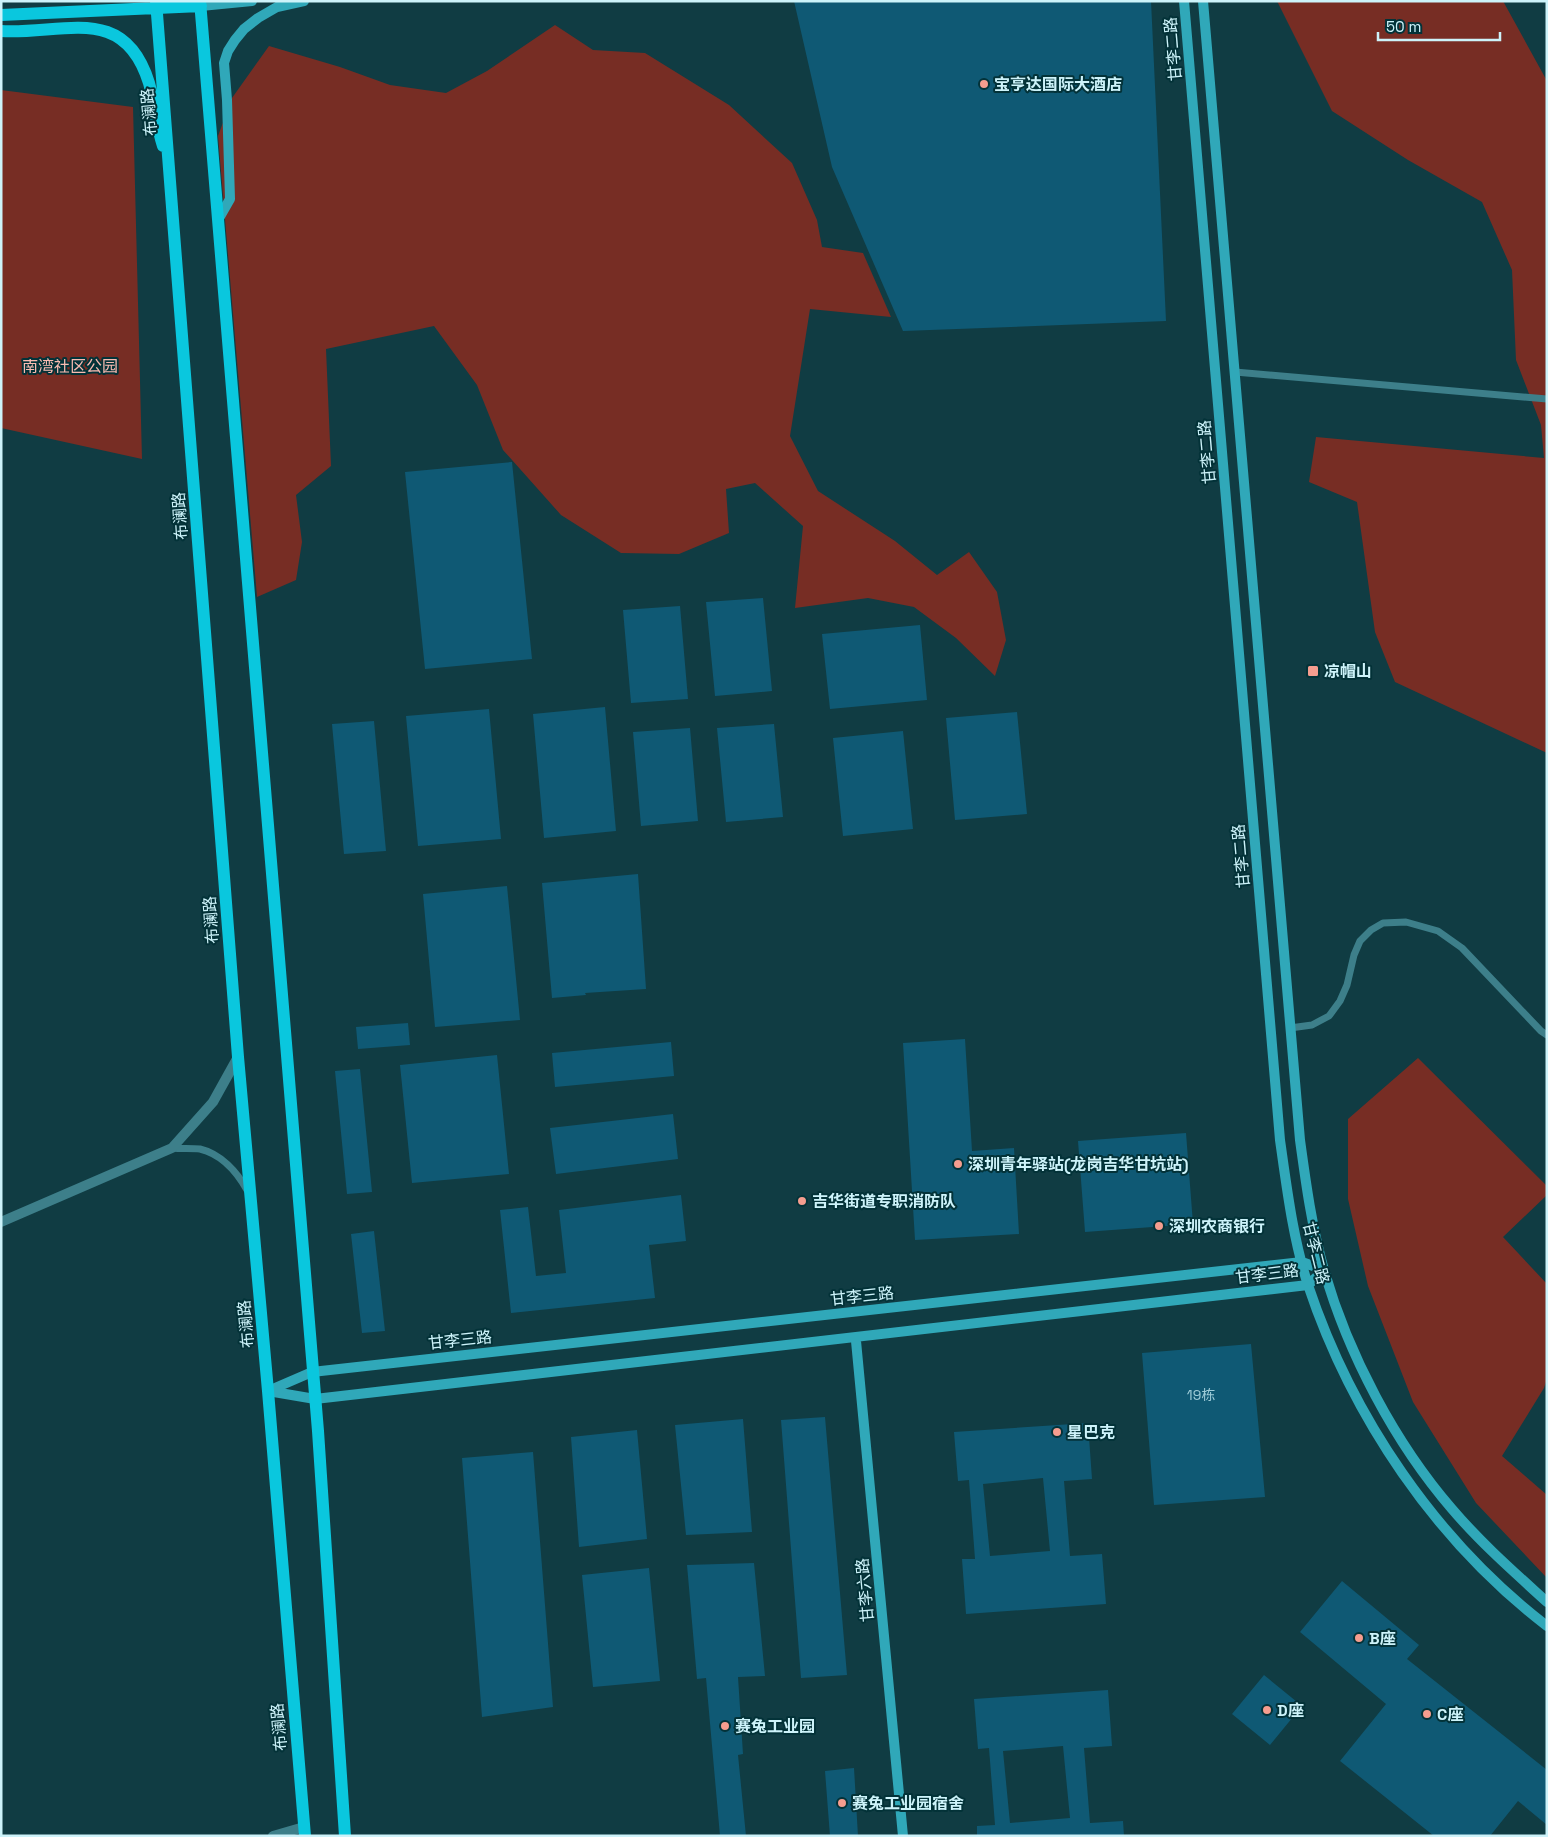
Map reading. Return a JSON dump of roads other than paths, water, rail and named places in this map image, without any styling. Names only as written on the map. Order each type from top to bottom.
[{"type":"main road","points":[[1,15],[157,4],[252,1]]},
{"type":"main road","points":[[217,221],[230,199],[224,63],[228,52],[244,29],[258,18],[277,7],[304,1]]},
{"type":"main road","name":"甘李二路","points":[[1184,1],[1280,1140],[1289,1203],[1302,1262],[1308,1285],[1324,1328],[1356,1397],[1393,1460],[1436,1518],[1488,1574],[1547,1626]]},
{"type":"main road","name":"甘李二路","points":[[1203,1],[1290,1028],[1300,1140],[1307,1193],[1324,1270],[1341,1323],[1371,1388],[1409,1452],[1458,1515],[1500,1560],[1547,1602]]},
{"type":"main road","name":"布澜路","points":[[157,4],[238,1057],[268,1391],[304,1831]]},
{"type":"main road","points":[[200,4],[315,1399],[345,1836]]},
{"type":"main road","points":[[1,31],[83,27],[98,29],[116,36],[128,44],[140,62],[149,83],[157,127],[169,164]]},
{"type":"main road","name":"甘李三路","points":[[1302,1262],[1324,1270],[1308,1285],[315,1399],[268,1391],[312,1372],[1302,1262]]},
{"type":"main road","name":"甘李六路","points":[[856,1341],[903,1836]]},
{"type":"street","points":[[1,1222],[172,1148],[213,1102],[238,1057]]},
{"type":"street","points":[[274,1836],[304,1831]]},
{"type":"lane","points":[[1234,372],[1547,400]]},
{"type":"lane","points":[[1290,1028],[1312,1025],[1330,1016],[1340,1001],[1347,984],[1354,955],[1360,941],[1371,930],[1384,923],[1406,922],[1438,931],[1462,948],[1547,1035]]},
{"type":"lane","points":[[172,1148],[201,1149],[224,1161],[240,1176],[251,1198]]},
{"type":"place","name":"宝亨达国际大酒店","points":[[984,84]]},
{"type":"place","name":"凉帽山","points":[[1313,671]]},
{"type":"place","name":"深圳青年驿站(龙岗吉华甘坑站)","points":[[958,1164]]},
{"type":"place","name":"吉华街道专职消防队","points":[[802,1201]]},
{"type":"place","name":"深圳农商银行","points":[[1159,1226]]},
{"type":"place","name":"星巴克","points":[[1057,1432]]},
{"type":"place","name":"B座","points":[[1359,1638]]},
{"type":"place","name":"D座","points":[[1267,1710]]},
{"type":"place","name":"C座","points":[[1427,1714]]},
{"type":"place","name":"赛兔工业园","points":[[725,1726]]},
{"type":"place","name":"赛兔工业园宿舍","points":[[842,1803]]},
{"type":"park label","name":"南湾社区公园","points":[[70,366]]}]
